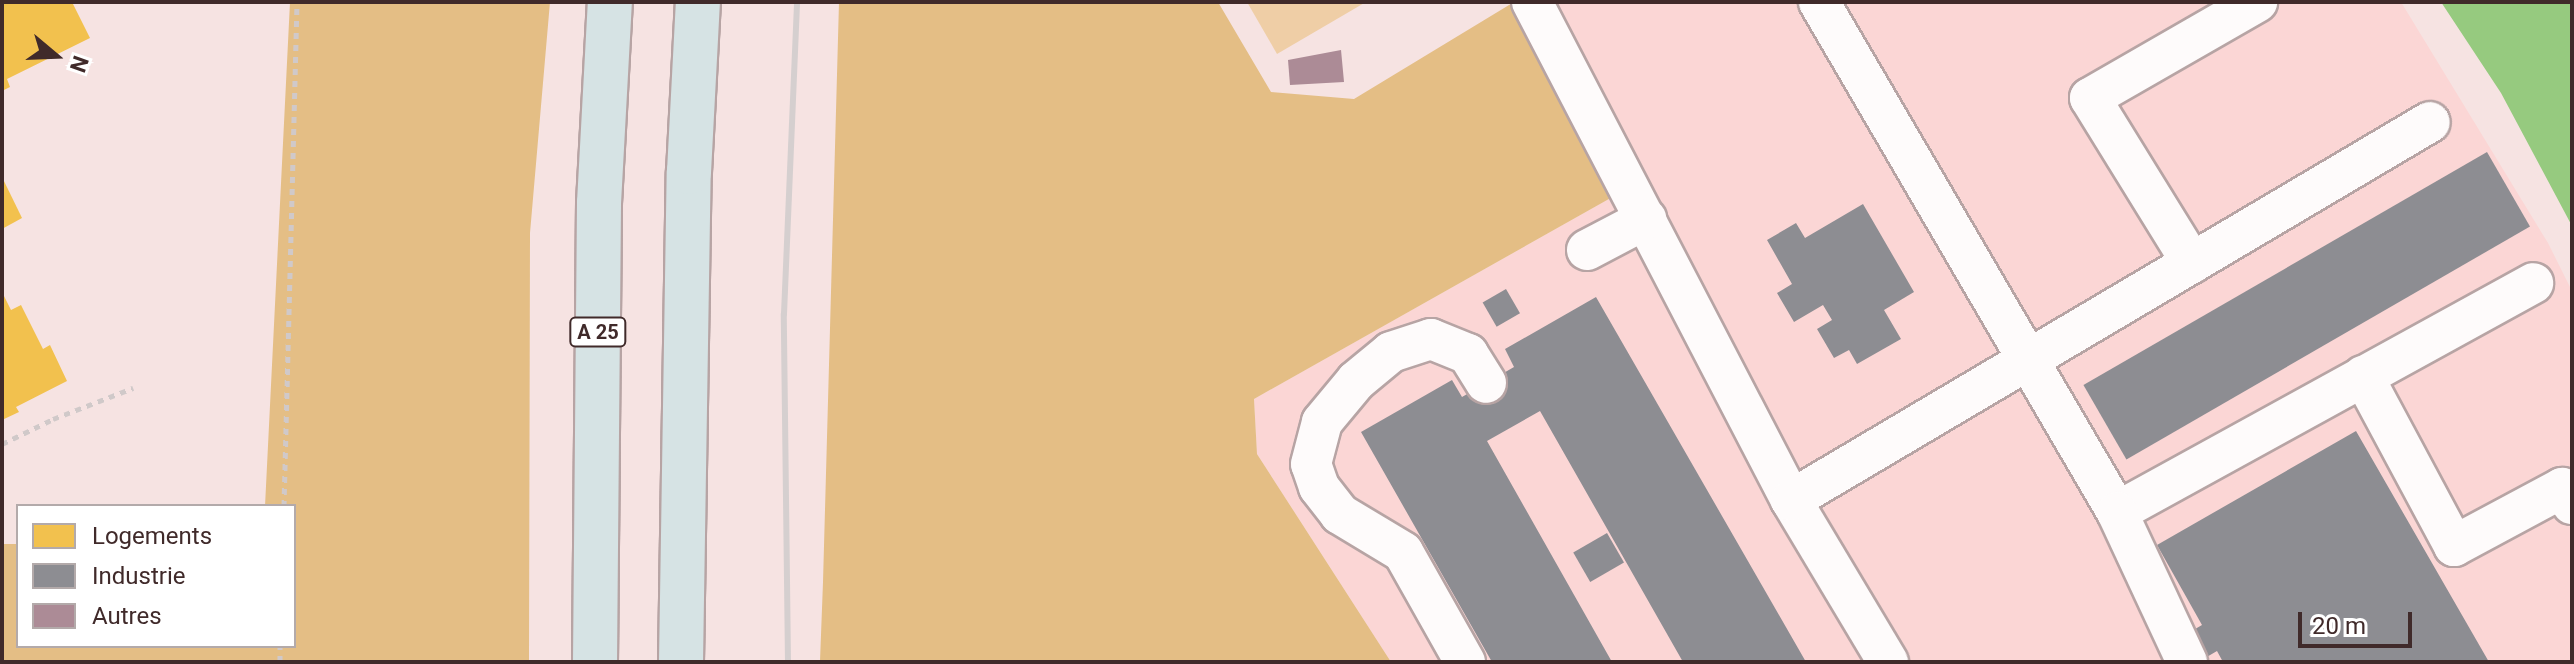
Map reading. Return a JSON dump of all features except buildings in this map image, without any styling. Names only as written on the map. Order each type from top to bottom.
[{"type":"highway","name":"A 25","points":[[595,662],[599,203],[610,2]]},
{"type":"highway","points":[[681,662],[689,172],[698,2]]},
{"type":"lane","points":[[1532,2],[1791,500],[1888,662]]},
{"type":"lane","points":[[1819,2],[2117,512],[2187,662]]},
{"type":"lane","points":[[2192,263],[2090,98],[2257,2]]},
{"type":"lane","points":[[1791,500],[2430,122]]},
{"type":"lane","points":[[1587,250],[1646,219]]},
{"type":"lane","points":[[2117,512],[2533,283]]},
{"type":"lane","points":[[1465,662],[1403,552],[1340,514],[1319,487],[1311,464],[1322,422],[1356,381],[1391,352],[1431,339],[1468,354],[1486,383]]},
{"type":"lane","points":[[2363,376],[2454,546],[2562,488],[2572,504]]},
{"type":"path","points":[[284,504],[297,2]]},
{"type":"path","points":[[2,444],[53,419],[133,388]]},
{"type":"shaded area","points":[[290,2],[550,2],[530,233],[529,662],[2,662],[2,544],[16,544],[16,648],[296,648],[296,504],[265,504]]},
{"type":"shaded area","points":[[839,2],[1218,2],[1271,92],[1354,99],[1514,2],[1616,195],[1254,399],[1257,454],[1391,662],[816,662],[820,661],[823,582]]},
{"type":"shaded area","points":[[1247,2],[1366,2],[1277,54]]},
{"type":"shaded area","points":[[1516,2],[2401,2],[2548,243],[2572,291],[2572,662],[1391,662],[1257,454],[1254,399],[1616,195]]},
{"type":"shaded area","points":[[2441,2],[2572,2],[2572,226],[2501,93]]},
{"type":"railway","points":[[788,662],[784,314],[797,2]]}]
